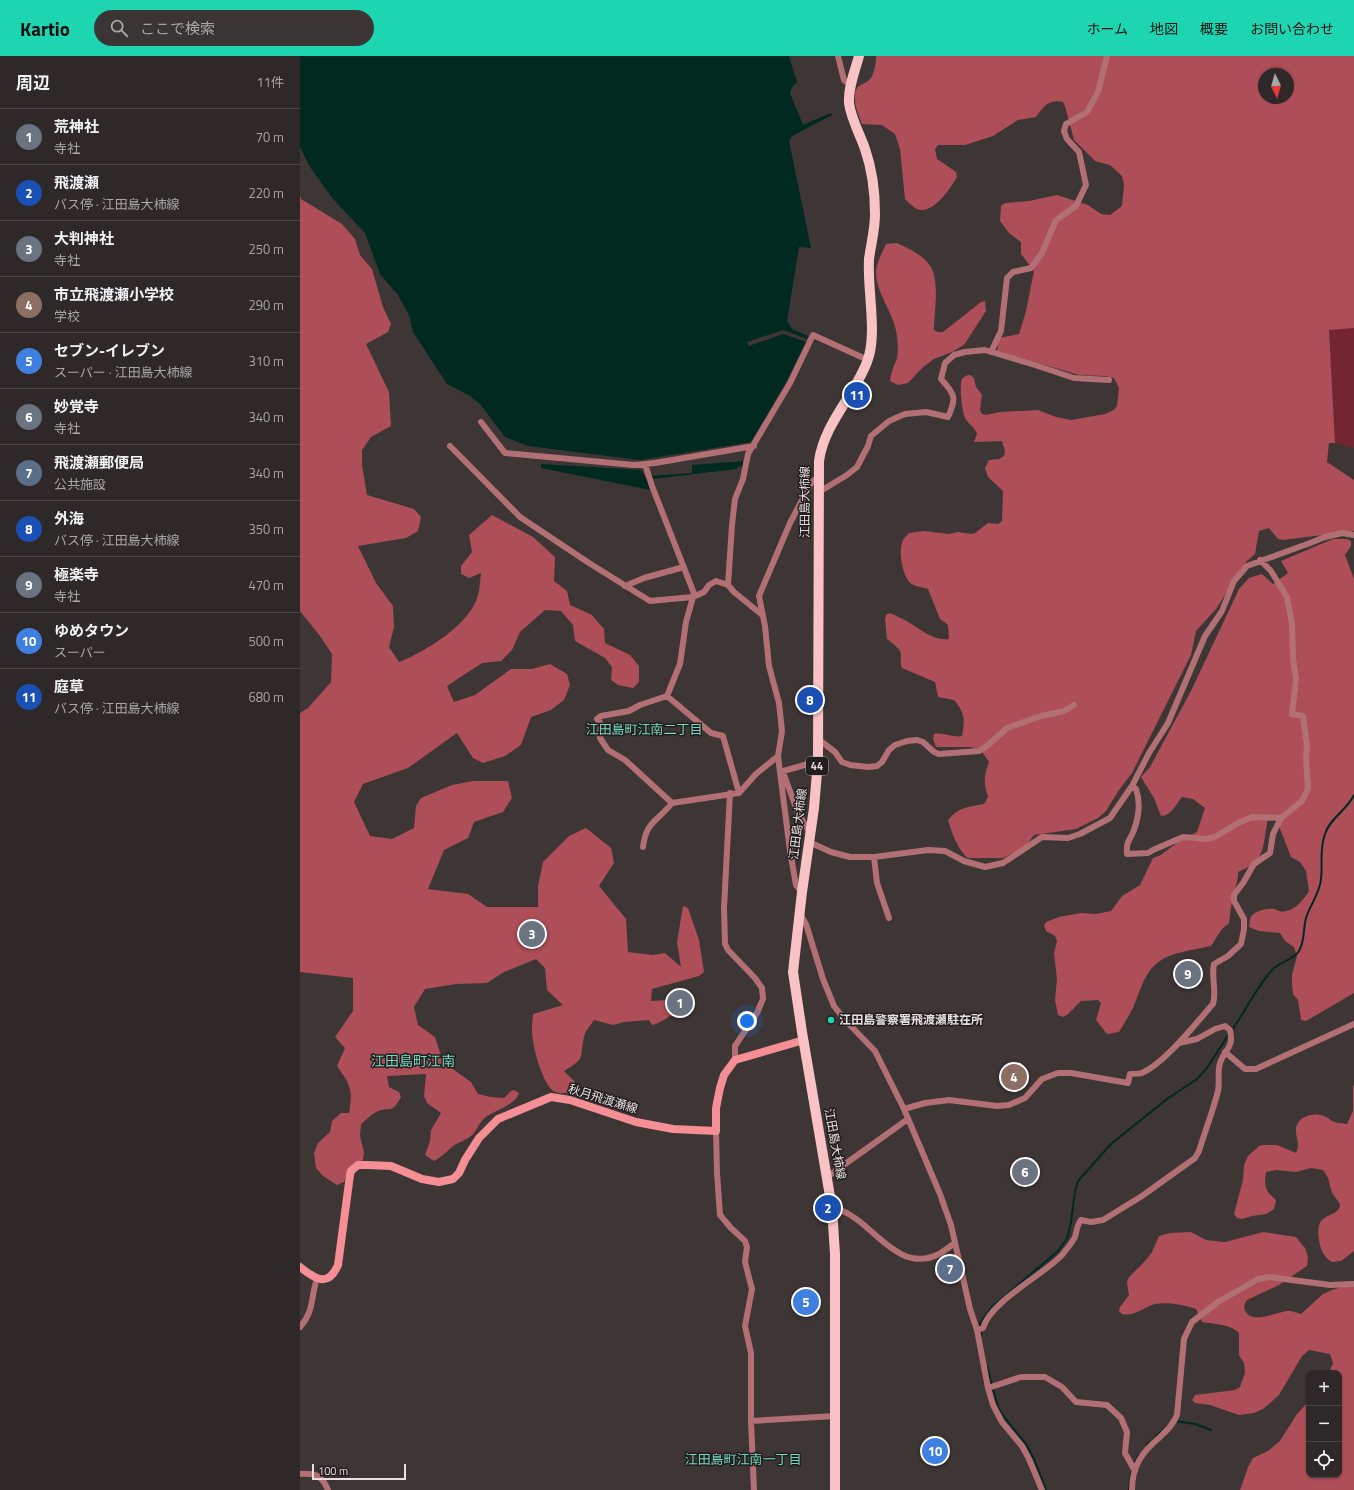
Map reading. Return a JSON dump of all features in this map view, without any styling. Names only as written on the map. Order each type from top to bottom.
[{"type":"main road","name":"江田島大柿線","points":[[834,1490],[835,1254],[832,1208],[793,972],[802,892],[814,808],[818,761],[818,477],[820,451],[824,439],[862,373],[868,360],[872,340],[869,260],[875,215],[869,165],[865,150],[851,114],[849,103],[851,85],[860,56]]},
{"type":"main road","points":[[716,1131],[716,1108],[720,1088],[724,1075],[735,1060],[804,1040]]},
{"type":"main road","name":"秋月飛渡瀬線","points":[[317,1279],[325,1280],[332,1276],[338,1265],[350,1175],[351,1170],[358,1165],[392,1166],[422,1179],[439,1182],[453,1179],[459,1173],[465,1160],[479,1138],[498,1119],[551,1097],[570,1100],[636,1122],[673,1129],[716,1131]]},
{"type":"main road","points":[[300,1267],[317,1279]]},
{"type":"street","points":[[838,56],[844,80],[851,85]]},
{"type":"street","points":[[991,352],[1001,331],[1007,278],[1012,272],[1031,268],[1042,253],[1056,220],[1076,206],[1086,185],[1079,152],[1067,139],[1064,131],[1066,124],[1086,112],[1098,92],[1107,56]]},
{"type":"street","points":[[728,585],[735,499],[743,478],[748,454],[790,383],[813,335],[868,360]]},
{"type":"street","points":[[819,492],[857,467],[868,446],[871,436],[889,421],[905,414],[926,412],[948,417],[954,402],[952,390],[941,379],[945,363],[954,355],[984,350],[1074,378],[1109,380]]},
{"type":"street","points":[[481,422],[505,453],[614,464],[645,464],[754,446]]},
{"type":"street","points":[[450,446],[520,517],[650,601],[694,596],[704,592],[709,585],[716,581],[728,585],[734,592],[761,614]]},
{"type":"street","points":[[645,464],[694,596],[686,622],[680,664],[667,696],[629,711],[601,716],[597,719],[601,724],[600,738],[608,750],[624,760],[672,803]]},
{"type":"street","points":[[802,892],[796,885],[790,851],[778,756],[782,731],[775,683],[769,666],[765,626],[761,614],[759,596],[790,523],[811,483],[818,477]]},
{"type":"street","points":[[781,772],[810,837],[831,852],[850,857],[874,857],[928,850],[945,851],[964,861],[985,867],[1003,864],[1042,838],[1068,838],[1080,834],[1110,818],[1132,786],[1149,753],[1168,723],[1205,636],[1222,611],[1234,581],[1247,566],[1325,536],[1342,533],[1354,535]]},
{"type":"street","points":[[904,1109],[925,1103],[949,1100],[997,1106],[1009,1105],[1025,1098],[1042,1079],[1058,1073],[1071,1072],[1128,1083],[1130,1074],[1140,1074],[1154,1066],[1177,1044],[1213,1004],[1215,996],[1212,971],[1214,964],[1228,956],[1241,944],[1244,929],[1244,919],[1234,901],[1234,895],[1254,864],[1270,853],[1273,834],[1281,818],[1302,800],[1308,789],[1306,758],[1307,746],[1303,716],[1292,714],[1296,679],[1293,658],[1292,624],[1287,597],[1271,571],[1260,560]]},
{"type":"street","points":[[625,586],[644,578],[684,567]]},
{"type":"street","points":[[667,696],[711,733],[723,736],[739,792]]},
{"type":"street","points":[[818,739],[834,752],[842,762],[868,768],[877,766],[882,762],[889,750],[895,745],[907,741],[917,740],[923,742],[934,752],[939,754],[979,751],[1007,728],[1041,716],[1064,711],[1074,705]]},
{"type":"street","points":[[643,846],[645,834],[651,823],[665,812],[672,803],[739,792],[756,774],[778,756]]},
{"type":"street","points":[[781,772],[818,761]]},
{"type":"street","points":[[1132,786],[1136,789],[1139,804],[1134,830],[1126,844],[1127,854],[1148,853],[1183,837],[1206,839],[1215,837],[1238,823],[1252,817],[1281,818]]},
{"type":"street","points":[[730,793],[724,908],[725,944],[728,950],[755,978],[762,988],[763,999],[757,1013],[735,1046],[735,1060]]},
{"type":"street","points":[[874,857],[877,882],[889,918]]},
{"type":"street","points":[[800,914],[806,924],[823,979],[834,1006],[846,1021],[875,1051],[904,1109],[947,1211],[970,1309],[980,1330],[988,1388],[998,1415],[1022,1446],[1042,1490]]},
{"type":"street","points":[[1225,1052],[1245,1069],[1256,1068],[1354,1024]]},
{"type":"street","points":[[980,1330],[995,1309],[1063,1254],[1074,1238],[1078,1224],[1081,1220],[1091,1222],[1103,1220],[1142,1196],[1195,1158],[1199,1151],[1218,1089],[1218,1071],[1220,1063],[1232,1040],[1230,1030],[1225,1026],[1215,1029],[1197,1039],[1177,1044]]},
{"type":"street","points":[[827,1177],[908,1120]]},
{"type":"street","points":[[716,1131],[720,1215],[744,1241],[747,1247],[745,1262],[752,1289],[746,1326],[751,1353],[751,1421],[754,1490]]},
{"type":"street","points":[[832,1208],[840,1209],[853,1216],[896,1253],[906,1256],[928,1257],[938,1254],[954,1243]]},
{"type":"street","points":[[1132,1490],[1132,1478],[1138,1460],[1149,1447],[1174,1424],[1177,1415],[1184,1339],[1192,1322],[1218,1302],[1258,1280],[1269,1277],[1330,1285],[1354,1284]]},
{"type":"street","points":[[300,1327],[307,1320],[310,1313],[317,1279]]},
{"type":"street","points":[[988,1388],[1021,1377],[1045,1377],[1062,1387],[1076,1402],[1107,1406],[1121,1418],[1127,1432],[1125,1453],[1135,1471]]},
{"type":"street","points":[[751,1421],[835,1416]]},
{"type":"street","points":[[300,1474],[313,1473],[321,1478],[328,1490]]},
{"type":"shaded area","points":[[300,56],[789,56],[797,82],[792,87],[790,93],[803,125],[831,113],[832,115],[792,136],[789,141],[811,248],[799,247],[787,321],[792,329],[808,336],[807,339],[783,330],[747,342],[749,346],[783,334],[806,342],[786,382],[751,442],[640,460],[528,446],[505,437],[480,404],[470,396],[447,384],[413,332],[409,315],[398,295],[380,274],[365,233],[333,199],[310,167],[300,147]]},
{"type":"shaded area","points":[[876,56],[1354,56],[1354,328],[1329,330],[1335,443],[1329,443],[1327,462],[1354,480],[1354,531],[1283,540],[1278,539],[1269,528],[1259,531],[1255,554],[1247,561],[1216,609],[1196,631],[1191,655],[1132,773],[1106,811],[1098,818],[1076,829],[1034,835],[1025,847],[1003,858],[968,858],[956,841],[948,820],[960,810],[984,804],[988,797],[985,787],[985,779],[989,762],[980,749],[970,747],[936,747],[933,739],[934,734],[962,736],[964,721],[962,713],[954,700],[938,697],[935,682],[902,668],[901,654],[899,650],[887,639],[885,619],[886,615],[890,613],[904,619],[932,636],[949,639],[948,625],[940,619],[928,589],[912,584],[907,579],[901,556],[903,540],[909,533],[924,531],[949,534],[958,532],[971,534],[975,533],[988,523],[998,524],[1002,521],[1003,491],[988,477],[985,468],[989,460],[999,459],[1004,456],[1005,451],[1002,441],[974,442],[977,434],[975,429],[965,418],[962,405],[961,383],[964,377],[970,375],[974,378],[976,387],[982,395],[980,410],[982,414],[986,415],[1000,412],[1038,410],[1056,417],[1071,420],[1105,414],[1114,410],[1117,406],[1119,388],[1114,378],[1105,376],[1079,375],[997,351],[999,338],[1019,334],[1026,311],[1034,271],[1021,254],[1021,242],[1009,233],[1000,221],[1001,206],[1005,203],[1029,201],[1057,195],[1088,205],[1101,214],[1110,215],[1122,206],[1124,185],[1122,176],[1110,165],[1095,161],[1074,140],[1065,106],[1063,102],[1058,101],[1047,104],[1036,117],[1018,120],[993,136],[965,145],[938,145],[935,149],[937,159],[956,172],[957,177],[950,188],[935,205],[923,210],[917,209],[905,199],[900,149],[895,134],[882,125],[862,124],[856,108],[856,90],[871,78]]},
{"type":"shaded area","points":[[300,195],[301,199],[342,224],[355,239],[360,255],[372,269],[383,307],[391,324],[388,332],[366,344],[389,392],[391,426],[371,437],[362,450],[362,465],[367,495],[414,509],[421,517],[418,531],[406,538],[358,546],[376,583],[393,606],[394,627],[389,647],[399,662],[446,636],[457,626],[474,606],[479,592],[481,573],[469,578],[461,574],[461,566],[472,552],[469,535],[492,515],[533,537],[555,557],[554,581],[567,591],[570,605],[592,615],[604,629],[605,643],[630,655],[639,666],[639,682],[633,688],[618,685],[611,680],[612,667],[605,658],[575,641],[573,625],[561,611],[545,610],[520,632],[512,650],[501,661],[482,663],[447,686],[454,702],[475,695],[511,669],[532,669],[550,664],[567,674],[570,685],[564,700],[551,710],[531,717],[521,745],[505,756],[483,763],[473,758],[457,733],[408,768],[363,784],[354,802],[370,836],[392,839],[414,828],[416,806],[421,798],[452,785],[473,781],[508,781],[512,798],[503,812],[474,822],[468,838],[444,850],[428,889],[468,894],[487,907],[538,907],[538,886],[543,862],[569,836],[586,828],[611,848],[614,863],[599,886],[626,919],[628,952],[653,955],[665,953],[681,967],[677,942],[683,906],[688,908],[699,940],[704,972],[699,976],[652,989],[651,1001],[667,1000],[676,1003],[679,1011],[658,1023],[652,1025],[649,1020],[624,1022],[613,1025],[594,1020],[585,1035],[581,1057],[576,1063],[564,1071],[575,1082],[573,1090],[562,1093],[553,1091],[543,1076],[533,1041],[533,1014],[563,1005],[547,990],[545,968],[536,959],[504,972],[487,983],[456,984],[425,989],[414,1007],[418,1025],[435,1037],[443,1062],[471,1082],[478,1094],[504,1098],[514,1090],[519,1093],[510,1104],[487,1116],[470,1137],[453,1146],[434,1161],[425,1155],[430,1141],[431,1130],[441,1113],[427,1103],[424,1096],[426,1074],[387,1076],[389,1087],[399,1092],[401,1097],[395,1106],[390,1109],[384,1109],[376,1112],[361,1124],[360,1136],[364,1152],[363,1160],[351,1168],[344,1182],[337,1185],[323,1176],[316,1168],[314,1153],[318,1143],[330,1132],[332,1121],[341,1113],[349,1113],[351,1098],[350,1088],[337,1066],[345,1048],[335,1037],[353,1011],[353,978],[300,972],[300,713],[308,708],[331,682],[332,654],[300,611]]},
{"type":"shaded area","points":[[897,243],[922,257],[932,269],[936,286],[934,330],[943,332],[981,302],[985,301],[986,311],[964,345],[952,352],[934,359],[922,368],[908,383],[898,385],[890,381],[897,358],[898,342],[896,329],[879,289],[876,273],[878,262],[886,244]]},
{"type":"shaded area","points":[[1354,328],[1354,448],[1335,443],[1329,329]]},
{"type":"shaded area","points":[[743,461],[743,466],[737,467],[737,469],[652,479],[651,476],[692,473],[692,465]]},
{"type":"shaded area","points":[[541,464],[641,470],[650,485],[651,490],[541,468]]},
{"type":"shaded area","points":[[1333,539],[1347,539],[1351,541],[1351,546],[1345,555],[1354,579],[1354,993],[1306,1021],[1301,1020],[1298,1000],[1293,994],[1292,984],[1292,975],[1297,956],[1294,947],[1285,941],[1280,933],[1259,931],[1249,927],[1250,918],[1255,913],[1268,909],[1283,912],[1290,910],[1305,897],[1309,891],[1306,871],[1300,862],[1291,857],[1277,821],[1269,816],[1261,854],[1252,864],[1238,872],[1229,923],[1222,929],[1211,946],[1174,954],[1161,960],[1155,965],[1145,978],[1133,1008],[1119,1032],[1107,1034],[1096,1020],[1101,1003],[1098,1000],[1081,1001],[1067,1015],[1063,1017],[1058,1015],[1055,1000],[1057,979],[1054,953],[1057,941],[1055,936],[1046,931],[1044,926],[1046,922],[1059,917],[1081,913],[1096,914],[1111,911],[1122,896],[1140,885],[1153,858],[1161,855],[1178,842],[1197,832],[1205,808],[1193,799],[1182,797],[1168,814],[1161,816],[1154,798],[1141,777],[1150,767],[1191,691],[1239,589],[1249,578],[1262,574],[1273,584],[1288,573],[1281,561]]},
{"type":"shaded area","points":[[1354,1085],[1354,1251],[1341,1261],[1332,1262],[1325,1257],[1323,1253],[1318,1232],[1322,1220],[1336,1212],[1340,1204],[1332,1193],[1328,1178],[1323,1170],[1311,1168],[1296,1172],[1276,1170],[1266,1172],[1265,1181],[1267,1191],[1276,1200],[1274,1209],[1266,1214],[1242,1219],[1237,1218],[1234,1214],[1243,1180],[1244,1165],[1248,1156],[1259,1146],[1263,1145],[1277,1145],[1296,1153],[1298,1146],[1296,1132],[1297,1124],[1300,1120],[1307,1116],[1315,1114],[1325,1116],[1334,1122],[1347,1124],[1353,1111]]},
{"type":"shaded area","points":[[1191,1232],[1206,1240],[1225,1242],[1263,1232],[1296,1237],[1305,1248],[1308,1257],[1307,1266],[1279,1285],[1247,1300],[1244,1309],[1250,1316],[1261,1317],[1285,1311],[1301,1314],[1323,1294],[1354,1283],[1354,1490],[1240,1490],[1248,1467],[1253,1458],[1268,1451],[1280,1441],[1297,1414],[1306,1404],[1306,1478],[1342,1478],[1342,1370],[1330,1370],[1333,1363],[1330,1354],[1309,1350],[1302,1356],[1279,1395],[1263,1409],[1254,1413],[1239,1415],[1210,1405],[1195,1403],[1192,1400],[1195,1395],[1235,1390],[1240,1387],[1245,1373],[1244,1363],[1239,1355],[1239,1333],[1227,1326],[1202,1322],[1196,1309],[1181,1305],[1165,1303],[1155,1304],[1127,1315],[1122,1314],[1119,1311],[1120,1307],[1129,1295],[1127,1282],[1129,1277],[1152,1252],[1159,1236],[1170,1233]]},
{"type":"waterway","points":[[1232,1030],[1261,984],[1272,970],[1278,965],[1294,957],[1299,951],[1302,943],[1306,918],[1320,884],[1322,873],[1322,846],[1327,828],[1354,795]]},
{"type":"waterway","points":[[981,1337],[980,1323],[992,1307],[1057,1252],[1067,1239],[1078,1181],[1111,1144],[1167,1099],[1197,1079],[1207,1068],[1229,1034]]},
{"type":"waterway","points":[[987,1367],[998,1407],[1003,1416],[1026,1444],[1034,1459],[1046,1490]]},
{"type":"waterway","points":[[1175,1421],[1195,1424],[1211,1430]]},
{"type":"waterway","points":[[1147,1445],[1167,1426]]},
{"type":"waterway","points":[[1135,1463],[1139,1455]]},
{"type":"waterway","points":[[1129,1490],[1131,1473]]},
{"type":"place","name":"庭草","points":[[857,395]]},
{"type":"place","name":"外海","points":[[810,700]]},
{"type":"place","name":"大判神社","points":[[532,934]]},
{"type":"place","name":"極楽寺","points":[[1188,974]]},
{"type":"place","name":"荒神社","points":[[680,1003]]},
{"type":"place","name":"江田島警察署飛渡瀬駐在所","points":[[831,1020]]},
{"type":"place","name":"市立飛渡瀬小学校","points":[[1014,1077]]},
{"type":"place","name":"妙覚寺","points":[[1025,1172]]},
{"type":"place","name":"飛渡瀬","points":[[828,1208]]},
{"type":"place","name":"飛渡瀬郵便局","points":[[950,1269]]},
{"type":"place","name":"セブン-イレブン","points":[[806,1302]]},
{"type":"place","name":"ゆめタウン","points":[[935,1451]]},
{"type":"district","name":"江田島町江南二丁目","points":[[644,729]]},
{"type":"district","name":"江田島町江南","points":[[413,1061]]},
{"type":"district","name":"江田島町江南一丁目","points":[[743,1459]]}]
